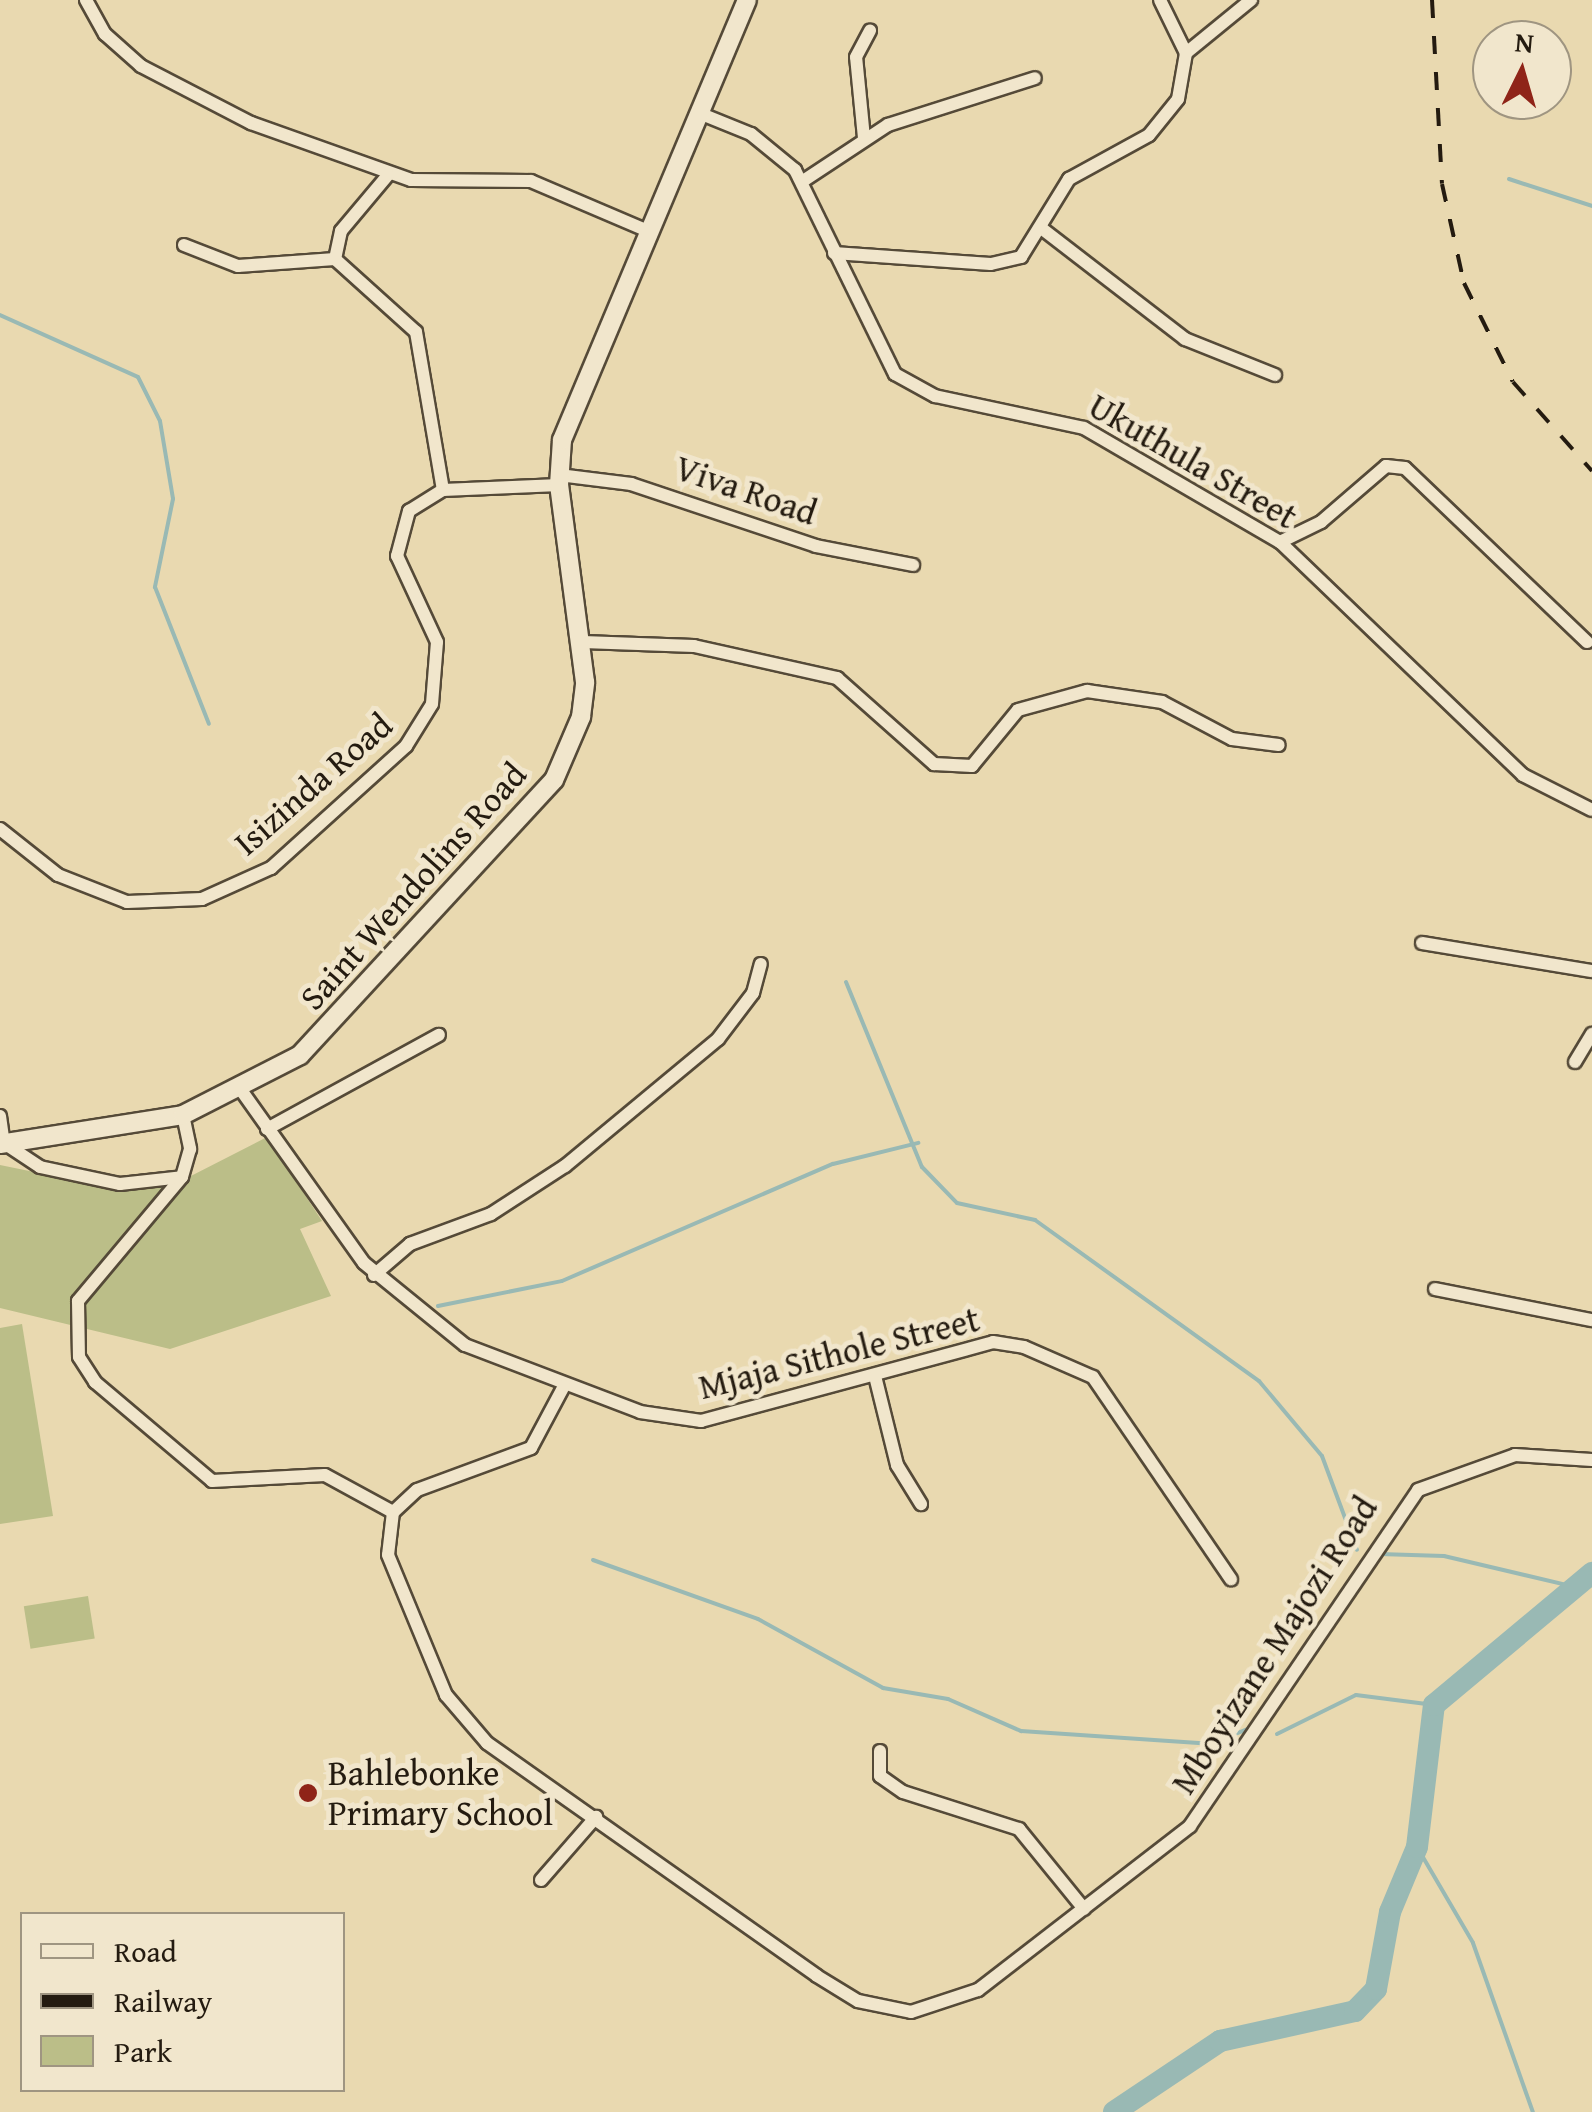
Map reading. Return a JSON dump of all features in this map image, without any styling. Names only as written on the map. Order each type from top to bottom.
[{"type":"street","points":[[86,0],[105,34],[162,78],[388,175],[530,181],[648,231]]},
{"type":"street","name":"Saint Wendolins Road","points":[[2,1144],[182,1115],[240,1090],[336,1022],[540,800],[581,717],[584,642],[559,480],[573,406],[747,0]]},
{"type":"street","points":[[834,252],[1008,263],[1029,251],[1069,179],[1160,126],[1178,99],[1186,53],[1160,0]]},
{"type":"street","points":[[1186,53],[1251,0]]},
{"type":"street","points":[[864,138],[856,57],[870,31]]},
{"type":"street","points":[[803,181],[864,138],[1035,78]]},
{"type":"street","name":"Ukuthula Street","points":[[699,113],[776,150],[803,181],[877,351],[905,381],[1084,428],[1280,542],[1523,774],[1592,810]]},
{"type":"street","points":[[336,259],[340,232],[388,175]]},
{"type":"street","points":[[1041,228],[1184,339],[1275,375]]},
{"type":"street","points":[[184,245],[238,266],[336,259],[416,332],[443,490],[559,480]]},
{"type":"street","points":[[1280,542],[1322,522],[1386,466],[1405,468],[1587,642]]},
{"type":"street","name":"Viva Road","points":[[559,480],[631,484],[816,546],[913,565]]},
{"type":"street","name":"Isizinda Road","points":[[0,830],[58,875],[127,902],[202,899],[271,868],[420,729],[438,642],[398,562],[398,534],[409,511],[443,490]]},
{"type":"street","points":[[584,642],[694,646],[837,678],[871,700],[920,760],[965,769],[1018,710],[1054,694],[1134,694],[1232,738],[1279,745]]},
{"type":"street","points":[[1422,943],[1592,970]]},
{"type":"street","points":[[374,1275],[410,1244],[491,1214],[565,1166],[718,1039],[753,992],[760,964]]},
{"type":"street","points":[[1575,1062],[1592,1034]]},
{"type":"street","points":[[268,1128],[440,1035]]},
{"type":"street","name":"Mjaja Sithole Street","points":[[240,1090],[374,1275],[465,1345],[564,1386],[701,1421],[993,1342],[1093,1377],[1232,1578]]},
{"type":"street","points":[[182,1115],[190,1149],[182,1176],[78,1300],[78,1356],[102,1389],[212,1481],[324,1475],[392,1512],[417,1490],[531,1448],[564,1386]]},
{"type":"street","points":[[0,1116],[2,1144],[40,1167],[102,1180],[182,1176]]},
{"type":"street","points":[[1435,1289],[1592,1320]]},
{"type":"street","points":[[875,1376],[897,1466],[921,1504]]},
{"type":"street","name":"Mboyizane Majozi Road","points":[[392,1512],[388,1555],[458,1714],[817,1976],[887,2010],[928,2010],[970,1995],[1084,1909],[1210,1803],[1409,1498],[1515,1455],[1592,1460]]},
{"type":"street","points":[[880,1751],[880,1776],[902,1792],[1019,1829],[1084,1909]]},
{"type":"street","points":[[541,1880],[596,1818]]},
{"type":"green space","points":[[267,1137],[322,1221],[300,1229],[331,1296],[170,1349],[0,1308],[0,1165],[127,1191],[187,1178]]},
{"type":"green space","points":[[22,1324],[53,1516],[0,1524],[0,1328]]},
{"type":"green space","points":[[88,1596],[95,1638],[31,1649],[24,1606]]},
{"type":"waterway","points":[[1509,179],[1592,206]]},
{"type":"waterway","points":[[0,315],[138,377],[160,421],[173,499],[155,587],[209,724]]},
{"type":"waterway","points":[[846,982],[922,1167],[957,1203],[1035,1220],[1259,1381],[1322,1456],[1357,1550]]},
{"type":"waterway","points":[[438,1306],[562,1281],[833,1164],[918,1143]]},
{"type":"waterway","points":[[1379,1554],[1444,1556],[1571,1586]]},
{"type":"waterway","points":[[593,1560],[758,1619],[883,1688],[948,1699],[1021,1731],[1210,1744],[1250,1728]]},
{"type":"waterway","points":[[1114,2112],[1220,2041],[1355,2011],[1376,1989],[1390,1912],[1417,1847],[1434,1705],[1592,1573]]},
{"type":"waterway","points":[[1277,1734],[1356,1695],[1434,1705]]},
{"type":"waterway","points":[[1417,1847],[1473,1943],[1533,2112]]},
{"type":"waterway","points":[[1126,2106],[1130,2112]]},
{"type":"railway","points":[[1432,0],[1442,184],[1464,283],[1513,382],[1592,471]]},
{"type":"place","name":"Bahlebonke Primary School","points":[[308,1793]]}]
